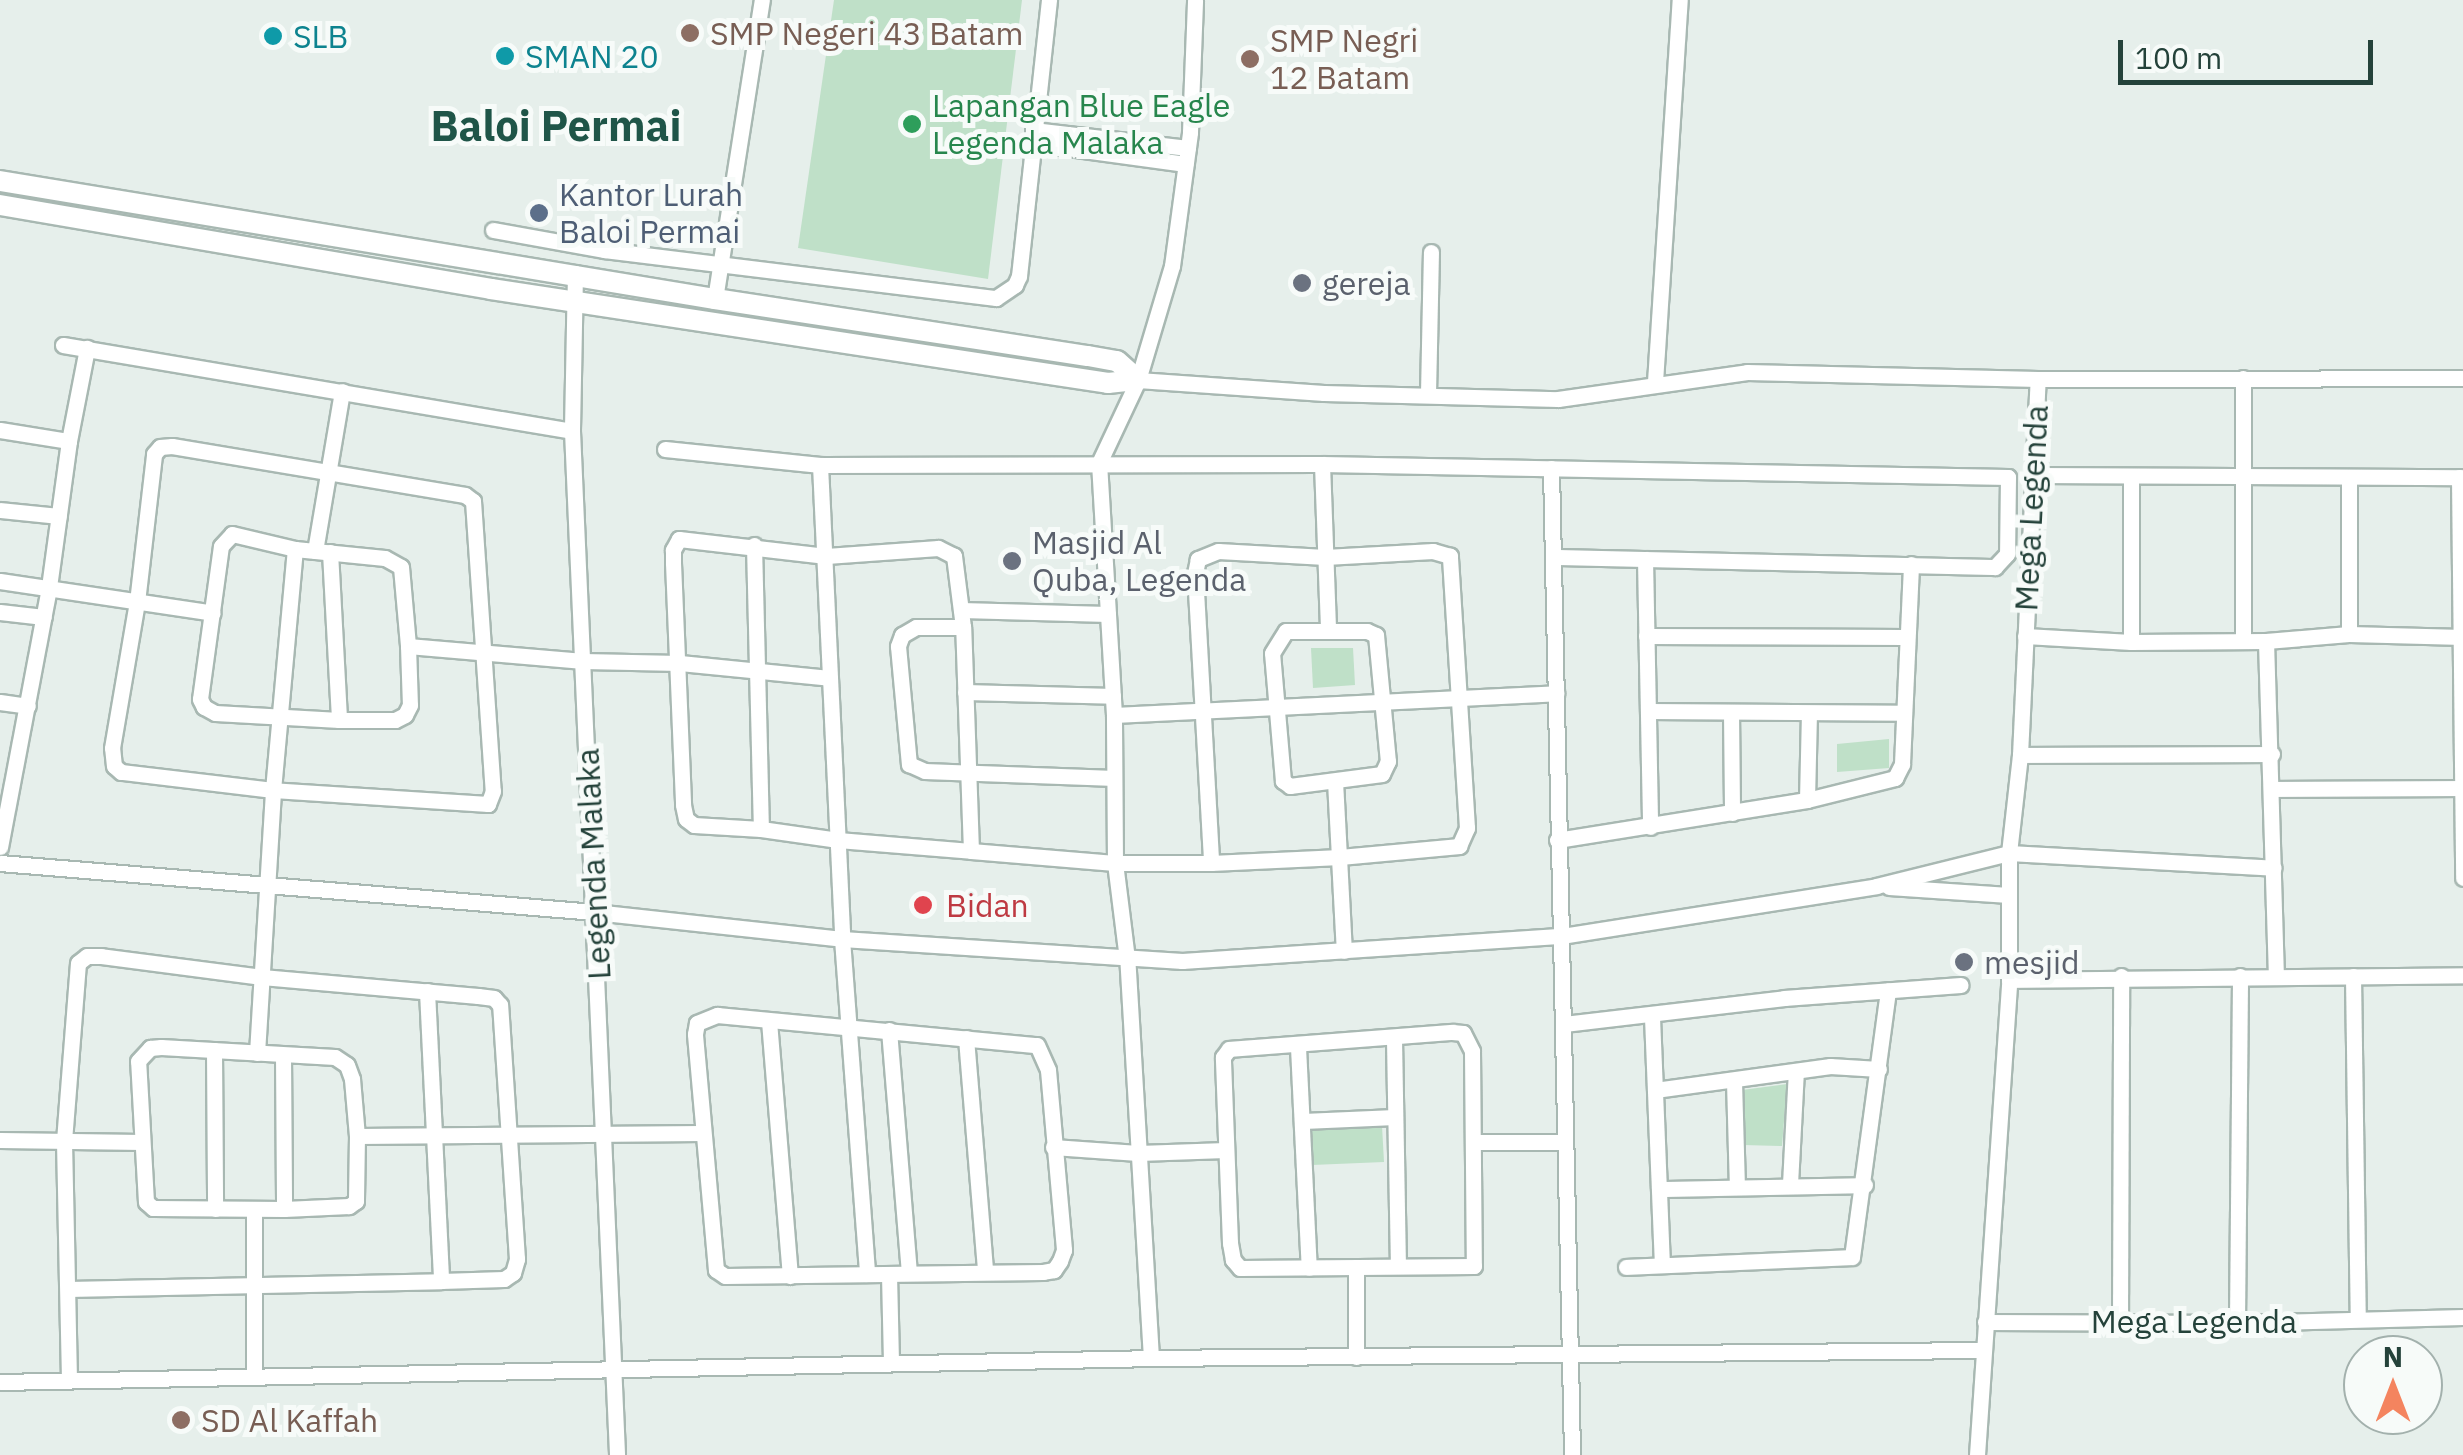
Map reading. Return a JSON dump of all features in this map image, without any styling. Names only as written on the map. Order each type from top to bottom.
[{"type":"street","points":[[715,300],[762,0]]},
{"type":"street","points":[[494,230],[604,250],[996,298],[1016,285],[1019,276],[1049,0]]},
{"type":"street","points":[[1150,1358],[1127,959],[1115,863],[1114,715],[1100,463],[1138,380],[1172,266],[1187,156],[1195,0]]},
{"type":"street","points":[[1655,382],[1669,222],[1680,0]]},
{"type":"street","points":[[1032,136],[1187,156]]},
{"type":"street","points":[[0,181],[575,273],[715,300],[1118,361],[1138,380]]},
{"type":"street","points":[[0,204],[576,302],[1108,382],[1138,380],[1324,393],[1568,399],[1655,382],[1747,372],[2038,379],[2463,378]]},
{"type":"street","points":[[1428,394],[1431,252]]},
{"type":"street","name":"Legenda Malaka","points":[[575,273],[572,431],[606,1134],[617,1455]]},
{"type":"street","points":[[63,345],[572,431]]},
{"type":"street","points":[[0,846],[7,783],[28,706],[50,587],[69,441],[87,348]]},
{"type":"street","points":[[2243,640],[2244,378]]},
{"type":"street","name":"Mega Legenda","points":[[1977,1455],[2009,980],[2009,853],[2020,756],[2038,379]]},
{"type":"street","points":[[339,720],[322,552],[328,472],[342,391]]},
{"type":"street","points":[[0,430],[69,441]]},
{"type":"street","points":[[160,448],[465,495],[472,501],[494,790],[488,804],[273,790],[121,772],[114,766],[112,748],[137,602],[154,454],[160,448]]},
{"type":"street","points":[[665,448],[820,465],[1322,464],[2008,477],[2004,562],[1995,567],[1554,557]]},
{"type":"street","points":[[1322,464],[1328,630]]},
{"type":"street","points":[[820,465],[842,938],[867,1274]]},
{"type":"street","points":[[1551,468],[1572,1455]]},
{"type":"street","points":[[2035,475],[2461,477],[2458,788],[2463,878]]},
{"type":"street","points":[[2349,477],[2349,634]]},
{"type":"street","points":[[2131,478],[2131,642]]},
{"type":"street","points":[[0,510],[59,516]]},
{"type":"street","points":[[240,534],[322,552],[386,558],[401,567],[410,705],[405,715],[395,720],[339,720],[215,713],[204,706],[200,699],[226,538],[240,534]]},
{"type":"street","points":[[971,851],[962,610],[958,573],[949,551],[938,548],[826,556],[694,538],[676,543],[673,563],[686,819],[706,828],[760,829],[838,840],[1115,863],[1211,863],[1447,850],[1466,838],[1450,556],[1432,550],[1325,557],[1218,551],[1198,560],[1195,573],[1206,714],[1211,863]]},
{"type":"street","points":[[754,546],[760,829]]},
{"type":"street","points":[[256,1053],[273,790],[295,548]]},
{"type":"street","points":[[1645,560],[1650,827]]},
{"type":"street","points":[[1557,840],[1807,800],[1895,778],[1902,764],[1905,637],[1912,564]]},
{"type":"street","points":[[0,582],[213,612]]},
{"type":"street","points":[[962,610],[1108,614]]},
{"type":"street","points":[[0,612],[44,617]]},
{"type":"street","points":[[963,627],[906,630],[898,646],[909,764],[925,772],[1114,778]]},
{"type":"street","points":[[1328,630],[1376,635],[1387,768],[1376,777],[1290,786],[1282,781],[1272,653],[1276,641],[1286,631],[1328,630]]},
{"type":"street","name":"Mega Legenda","points":[[2025,636],[2131,642],[2266,641],[2349,634],[2461,637]]},
{"type":"street","points":[[1646,636],[1905,637]]},
{"type":"street","points":[[2266,641],[2276,976]]},
{"type":"street","points":[[408,646],[583,661],[680,663],[829,678]]},
{"type":"street","points":[[964,692],[1113,696]]},
{"type":"street","points":[[1114,715],[1206,714],[1556,692]]},
{"type":"street","points":[[0,702],[28,706]]},
{"type":"street","points":[[1648,712],[1903,713]]},
{"type":"street","points":[[1730,712],[1732,813]]},
{"type":"street","points":[[1807,800],[1808,714]]},
{"type":"street","points":[[2020,756],[2272,754]]},
{"type":"street","points":[[1335,781],[1344,951]]},
{"type":"street","points":[[2272,789],[2458,788]]},
{"type":"street","points":[[0,863],[595,912],[842,938],[1182,961],[1562,936],[1876,886],[2009,853],[2274,868]]},
{"type":"street","points":[[1876,886],[2008,895]]},
{"type":"street","points":[[68,1289],[441,1282],[504,1278],[513,1273],[516,1260],[500,1004],[494,998],[262,977],[102,956],[87,956],[78,963],[64,1141],[69,1378]]},
{"type":"street","points":[[2009,980],[2463,974]]},
{"type":"street","points":[[2120,1322],[2121,976]]},
{"type":"street","points":[[2237,1323],[2240,976]]},
{"type":"street","points":[[2353,976],[2358,1319]]},
{"type":"street","points":[[1564,1024],[1961,984]]},
{"type":"street","points":[[1626,1267],[1852,1257],[1865,1185],[1888,990]]},
{"type":"street","points":[[427,991],[441,1282]]},
{"type":"street","points":[[717,1015],[769,1021],[1037,1045],[1048,1070],[1064,1250],[1054,1270],[790,1276],[725,1276],[716,1270],[702,1132],[697,1023],[717,1015]]},
{"type":"street","points":[[1652,1016],[1662,1265]]},
{"type":"street","points":[[769,1021],[790,1276]]},
{"type":"street","points":[[889,1030],[909,1272]]},
{"type":"street","points":[[1452,1032],[1469,1039],[1474,1266],[1252,1270],[1233,1260],[1224,1057],[1229,1048],[1394,1039],[1452,1032]]},
{"type":"street","points":[[966,1038],[985,1270]]},
{"type":"street","points":[[1394,1039],[1398,1266]]},
{"type":"street","points":[[160,1047],[214,1050],[335,1057],[347,1065],[358,1136],[356,1201],[349,1206],[284,1209],[154,1208],[146,1202],[138,1061],[143,1053],[160,1047]]},
{"type":"street","points":[[1298,1047],[1309,1268]]},
{"type":"street","points":[[214,1050],[215,1209]]},
{"type":"street","points":[[284,1055],[284,1209]]},
{"type":"street","points":[[1655,1090],[1830,1066],[1879,1068]]},
{"type":"street","points":[[1790,1184],[1796,1070]]},
{"type":"street","points":[[1734,1081],[1737,1186]]},
{"type":"street","points":[[1302,1121],[1395,1116]]},
{"type":"street","points":[[358,1136],[702,1132]]},
{"type":"street","points":[[0,1140],[142,1142]]},
{"type":"street","points":[[1473,1142],[1565,1142]]},
{"type":"street","points":[[1053,1147],[1138,1153],[1226,1150]]},
{"type":"street","points":[[1659,1189],[1865,1185]]},
{"type":"street","points":[[254,1209],[258,1284],[254,1376]]},
{"type":"street","points":[[1356,1267],[1356,1357]]},
{"type":"street","points":[[889,1274],[890,1363]]},
{"type":"street","name":"Mega Legenda","points":[[1985,1322],[2237,1323],[2463,1317]]},
{"type":"street","points":[[0,1382],[1150,1358],[1982,1350]]},
{"type":"green space","name":"Lapangan Blue Eagle Legenda Malaka","points":[[834,0],[1022,0],[988,279],[798,248]]},
{"type":"green space","points":[[1311,648],[1353,648],[1355,685],[1313,688]]},
{"type":"green space","points":[[1889,739],[1889,768],[1837,772],[1837,744]]},
{"type":"green space","points":[[1787,1084],[1782,1146],[1743,1145],[1742,1090]]},
{"type":"green space","points":[[1382,1126],[1384,1162],[1312,1165],[1311,1129]]},
{"type":"place","name":"SMP Negeri 43 Batam","points":[[690,33]]},
{"type":"place","name":"SLB","points":[[273,36]]},
{"type":"place","name":"SMAN 20","points":[[505,56]]},
{"type":"place","name":"SMP Negri 12 Batam","points":[[1250,59]]},
{"type":"place","name":"Lapangan Blue Eagle Legenda Malaka","points":[[912,124]]},
{"type":"place","name":"Kantor Lurah Baloi Permai","points":[[539,213]]},
{"type":"place","name":"gereja","points":[[1302,283]]},
{"type":"place","name":"Masjid Al Quba, Legenda","points":[[1012,561]]},
{"type":"place","name":"Bidan","points":[[923,905]]},
{"type":"place","name":"mesjid","points":[[1964,962]]},
{"type":"place","name":"SD Al Kaffah","points":[[181,1420]]},
{"type":"district","name":"Baloi Permai","points":[[556,126]]}]
